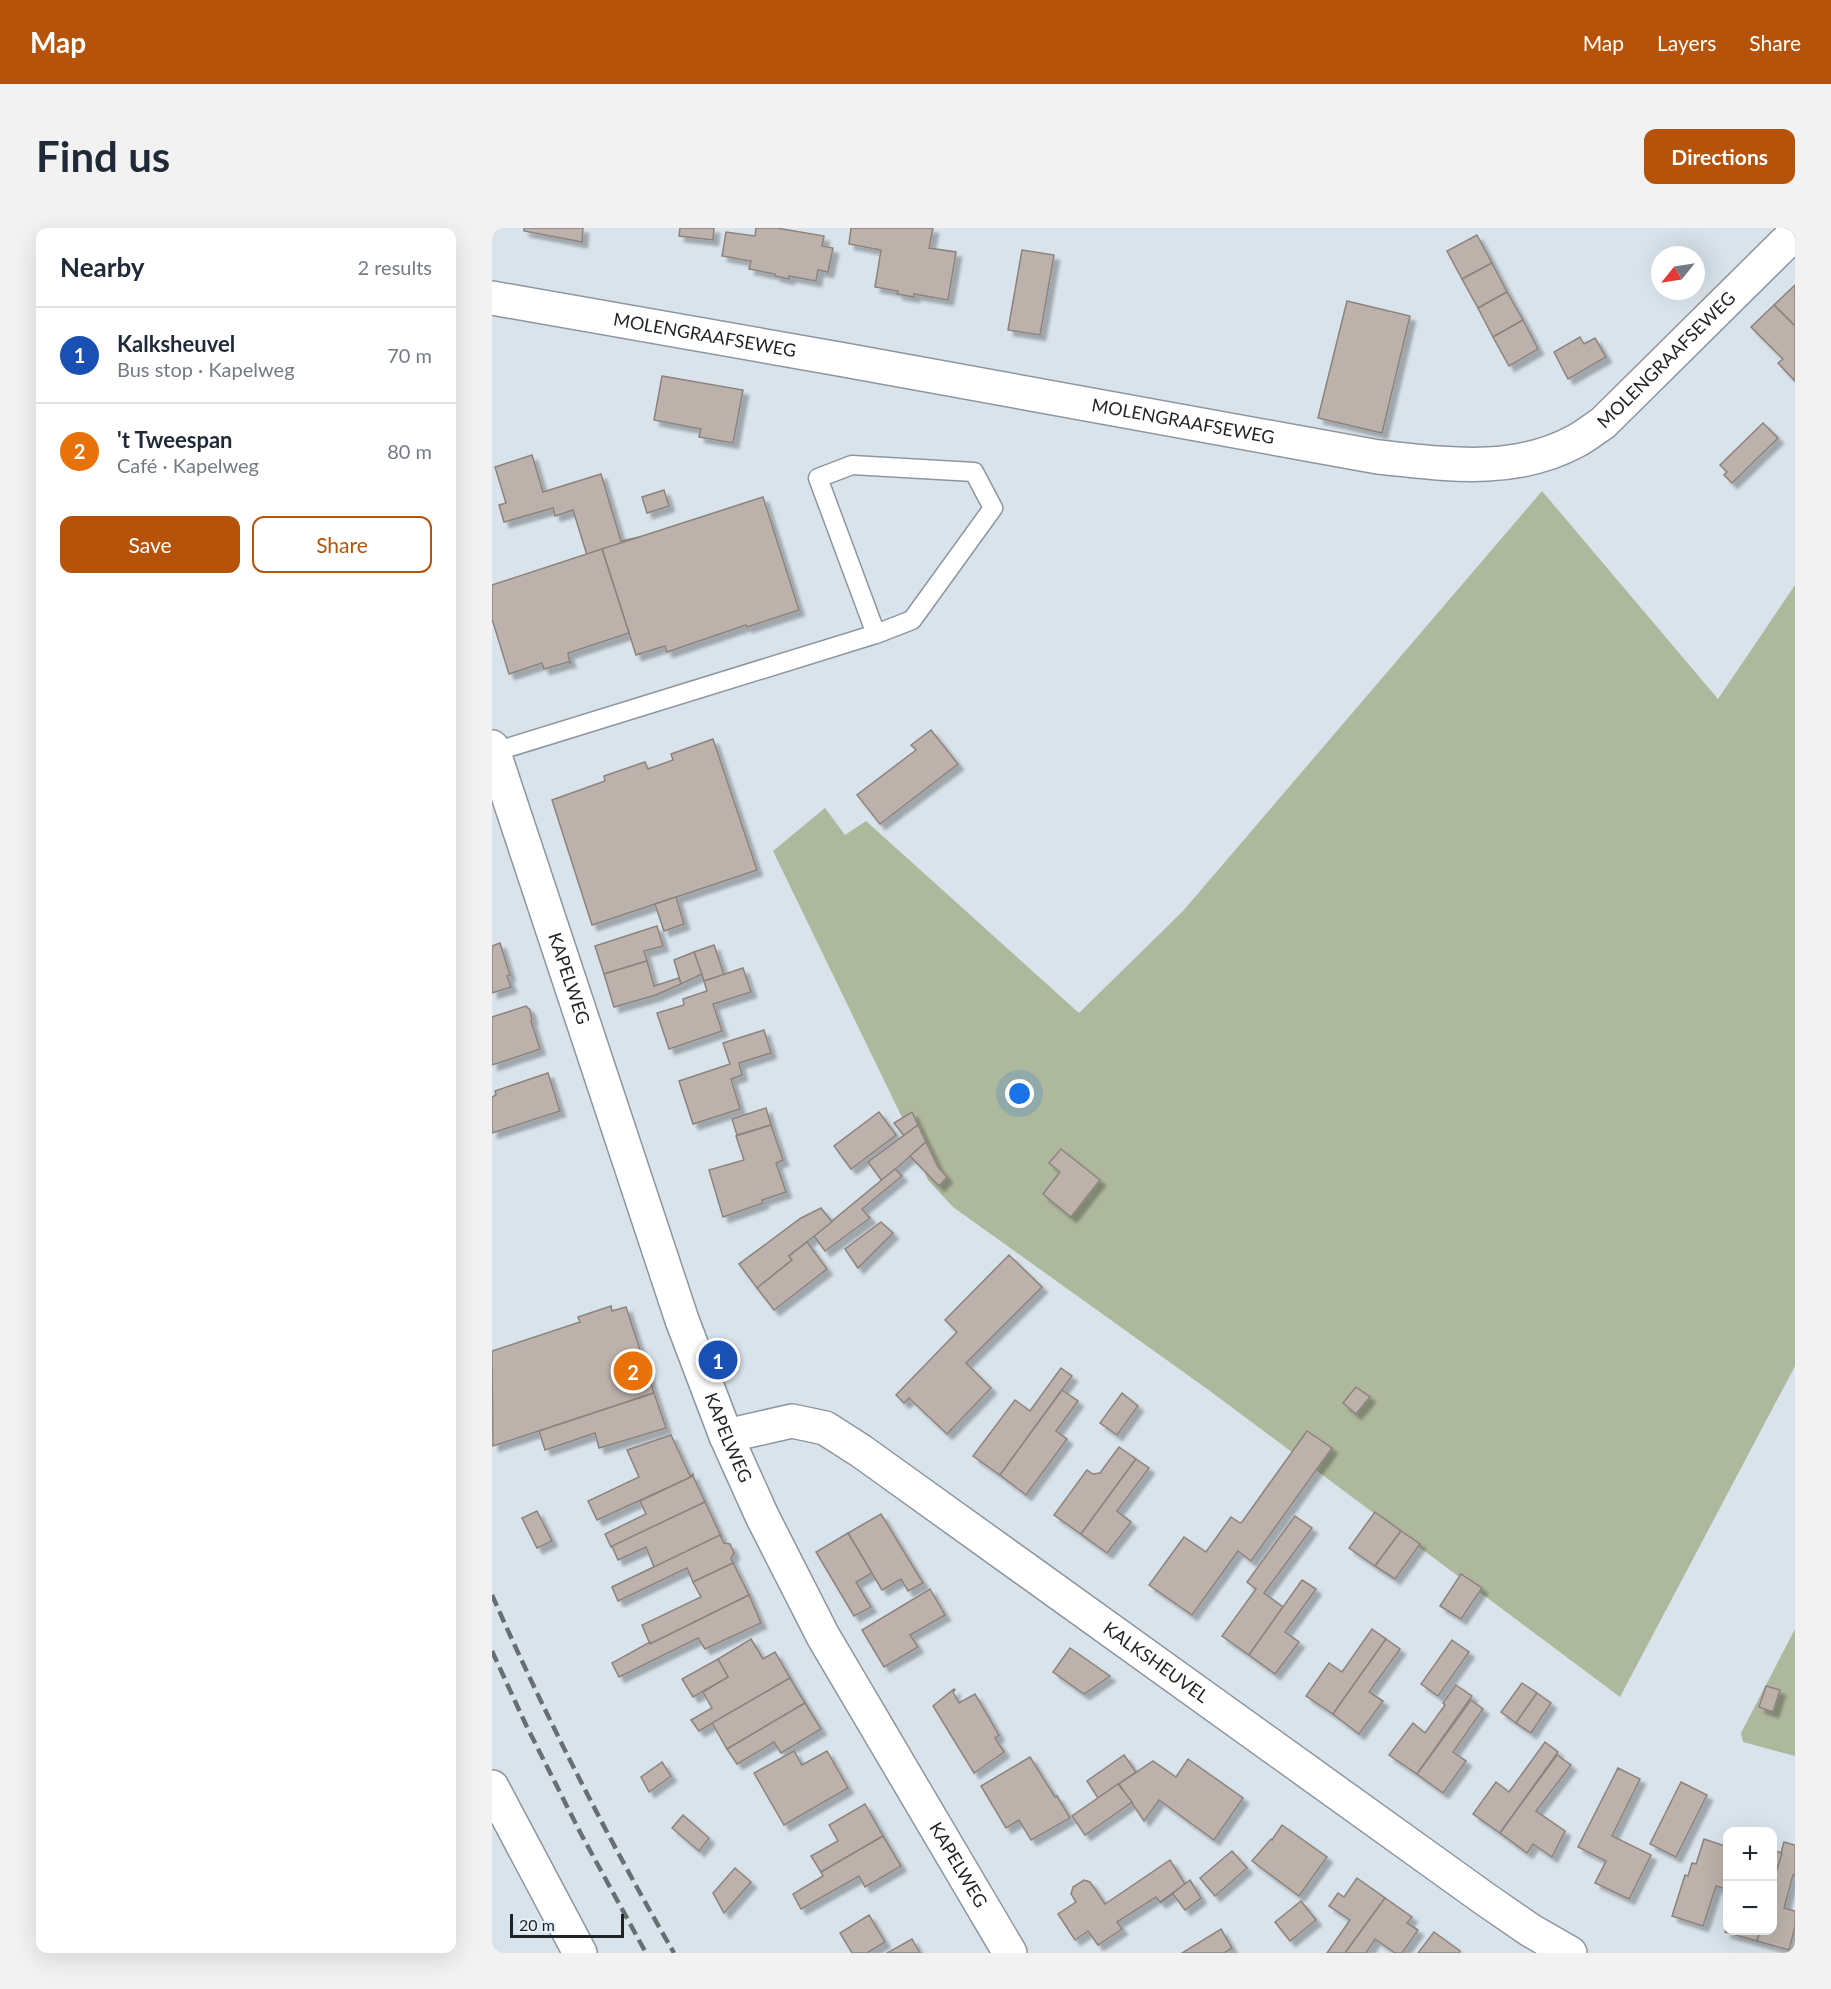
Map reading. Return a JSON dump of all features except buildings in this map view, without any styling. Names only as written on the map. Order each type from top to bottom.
[{"type":"street","name":"MOLENGRAAFSEWEG","points":[[492,298],[816,354],[1378,457],[1451,465],[1496,465],[1542,456],[1577,441],[1602,423],[1795,233]]},
{"type":"street","name":"KAPELWEG","points":[[493,749],[682,1320],[726,1436],[762,1516],[823,1636],[1010,1953]]},
{"type":"street","name":"KALKSHEUVEL","points":[[726,1436],[792,1421],[825,1428],[861,1451],[1485,1899],[1530,1930],[1570,1953]]},
{"type":"street","points":[[492,1787],[580,1953]]},
{"type":"lane","points":[[493,749],[876,634],[912,620],[993,508],[974,472],[852,465],[818,478],[876,634]]},
{"type":"green space","points":[[1542,491],[1718,699],[1795,585],[1795,1366],[1620,1697],[1210,1391],[953,1207],[928,1180],[911,1136],[773,851],[825,808],[845,835],[866,821],[1079,1013],[1183,911]]},
{"type":"green space","points":[[1795,1629],[1795,1756],[1743,1742],[1741,1733]]},
{"type":"railway","points":[[492,1595],[578,1776],[674,1953]]},
{"type":"railway","points":[[492,1651],[581,1834],[646,1953]]},
{"type":"place","name":"Kalksheuvel","points":[[718,1360]]},
{"type":"place","name":"'t Tweespan","points":[[633,1371]]}]
